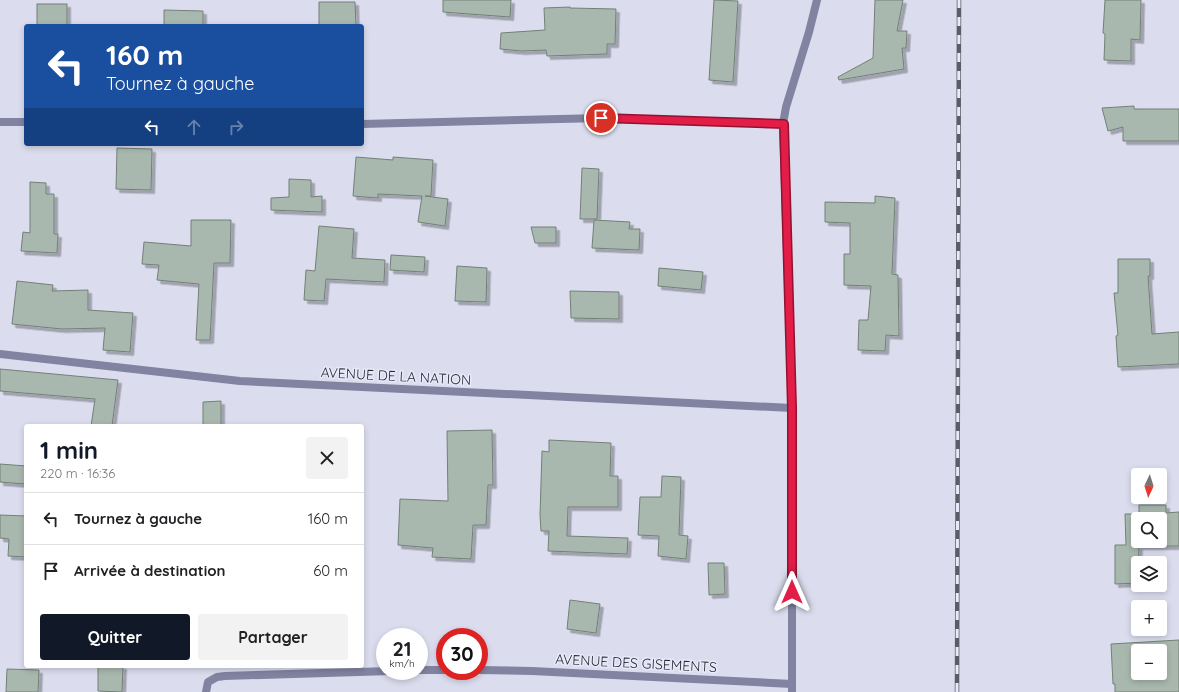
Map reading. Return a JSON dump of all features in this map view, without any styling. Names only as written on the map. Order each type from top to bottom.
[{"type":"street","points":[[792,688],[792,408],[784,124],[786,107],[807,40],[817,0]]},
{"type":"street","points":[[364,124],[601,118],[784,124]]},
{"type":"street","points":[[0,122],[24,122]]},
{"type":"street","name":"AVENUE DE LA NATION","points":[[0,354],[240,381],[792,408]]},
{"type":"street","name":"AVENUE DES GISEMENTS","points":[[488,670],[532,671],[792,688]]},
{"type":"street","points":[[206,692],[208,682],[217,677],[225,676],[376,671]]},
{"type":"building","points":[[443,0],[511,0],[510,17],[443,12]]},
{"type":"building","points":[[714,0],[738,1],[733,82],[709,80]]},
{"type":"building","points":[[875,0],[903,0],[897,31],[907,31],[906,48],[902,48],[904,69],[839,80],[838,77],[873,58]]},
{"type":"building","points":[[1105,0],[1141,0],[1140,40],[1131,39],[1131,61],[1104,60],[1105,34],[1103,33]]},
{"type":"building","points":[[319,2],[355,2],[356,24],[319,24]]},
{"type":"building","points":[[37,4],[67,4],[67,24],[37,24]]},
{"type":"building","points":[[570,7],[616,9],[615,44],[607,44],[607,54],[547,56],[546,50],[522,51],[500,49],[501,33],[545,30],[544,8]]},
{"type":"building","points":[[164,10],[203,11],[203,24],[164,24]]},
{"type":"building","points":[[1134,106],[1134,109],[1179,109],[1179,141],[1123,141],[1123,127],[1108,131],[1102,108]]},
{"type":"building","points":[[117,148],[152,149],[151,190],[116,189]]},
{"type":"building","points":[[356,157],[393,160],[393,157],[433,160],[431,196],[425,196],[448,199],[445,226],[418,222],[422,196],[378,194],[378,198],[353,196]]},
{"type":"building","points":[[582,168],[599,169],[597,219],[580,219]]},
{"type":"building","points":[[289,179],[311,180],[311,197],[322,196],[322,212],[271,210],[271,198],[289,197]]},
{"type":"building","points":[[30,182],[46,183],[46,194],[54,194],[54,234],[58,234],[57,253],[21,251],[23,232],[30,233]]},
{"type":"building","points":[[875,196],[895,198],[892,274],[898,275],[899,336],[886,335],[885,351],[858,350],[859,320],[868,320],[871,286],[844,285],[844,254],[850,254],[850,223],[825,222],[825,202],[875,203]]},
{"type":"building","points":[[191,220],[231,220],[230,263],[214,263],[210,340],[196,340],[199,284],[157,280],[159,265],[142,264],[144,242],[191,246]]},
{"type":"building","points":[[594,220],[630,222],[629,229],[640,229],[639,250],[592,248]]},
{"type":"building","points":[[319,226],[354,229],[352,258],[385,260],[384,282],[326,279],[324,301],[304,300],[306,270],[315,271]]},
{"type":"building","points":[[531,227],[556,227],[556,243],[535,243]]},
{"type":"building","points":[[391,255],[425,257],[424,272],[390,270]]},
{"type":"building","points":[[1118,259],[1150,259],[1150,276],[1148,276],[1152,334],[1179,332],[1179,364],[1118,367],[1116,336],[1118,335],[1114,293],[1118,293]]},
{"type":"building","points":[[457,266],[487,268],[486,302],[455,301]]},
{"type":"building","points":[[659,268],[703,272],[701,290],[658,286]]},
{"type":"building","points":[[17,281],[53,285],[52,291],[88,290],[88,310],[133,313],[130,352],[103,350],[105,328],[62,329],[12,324]]},
{"type":"building","points":[[570,291],[619,292],[619,319],[571,318]]},
{"type":"building","points":[[0,369],[118,380],[112,424],[91,424],[95,399],[0,391]]},
{"type":"building","points":[[221,401],[221,424],[203,424],[203,402]]},
{"type":"building","points":[[492,430],[493,485],[488,485],[486,525],[473,525],[471,559],[432,557],[433,548],[398,545],[400,499],[448,501],[447,431]]},
{"type":"building","points":[[549,440],[611,443],[610,476],[618,476],[618,507],[568,507],[567,536],[628,538],[627,554],[548,551],[549,531],[541,531],[540,515],[542,451],[549,452]]},
{"type":"building","points":[[0,464],[24,466],[24,484],[0,482]]},
{"type":"building","points":[[662,476],[681,477],[679,535],[688,536],[686,559],[658,556],[659,536],[638,535],[640,497],[661,497]]},
{"type":"building","points":[[1139,505],[1166,505],[1166,512],[1139,512]]},
{"type":"building","points":[[1179,512],[1179,546],[1167,546],[1167,513]]},
{"type":"building","points":[[1125,514],[1131,514],[1131,548],[1139,548],[1139,556],[1131,556],[1131,583],[1115,584],[1115,545],[1126,545]]},
{"type":"building","points":[[0,515],[24,516],[24,557],[8,556],[9,539],[0,538]]},
{"type":"building","points":[[708,563],[724,563],[725,594],[709,595]]},
{"type":"building","points":[[570,600],[600,604],[596,633],[567,629]]},
{"type":"building","points":[[1179,640],[1179,692],[1115,692],[1115,684],[1113,684],[1111,644]]},
{"type":"building","points":[[98,668],[123,668],[122,692],[98,691]]},
{"type":"building","points":[[7,669],[39,670],[38,692],[6,692]]},
{"type":"railway","points":[[957,692],[959,0]]},
{"type":"route","points":[[601,118],[784,124],[792,408],[792,592]]}]
